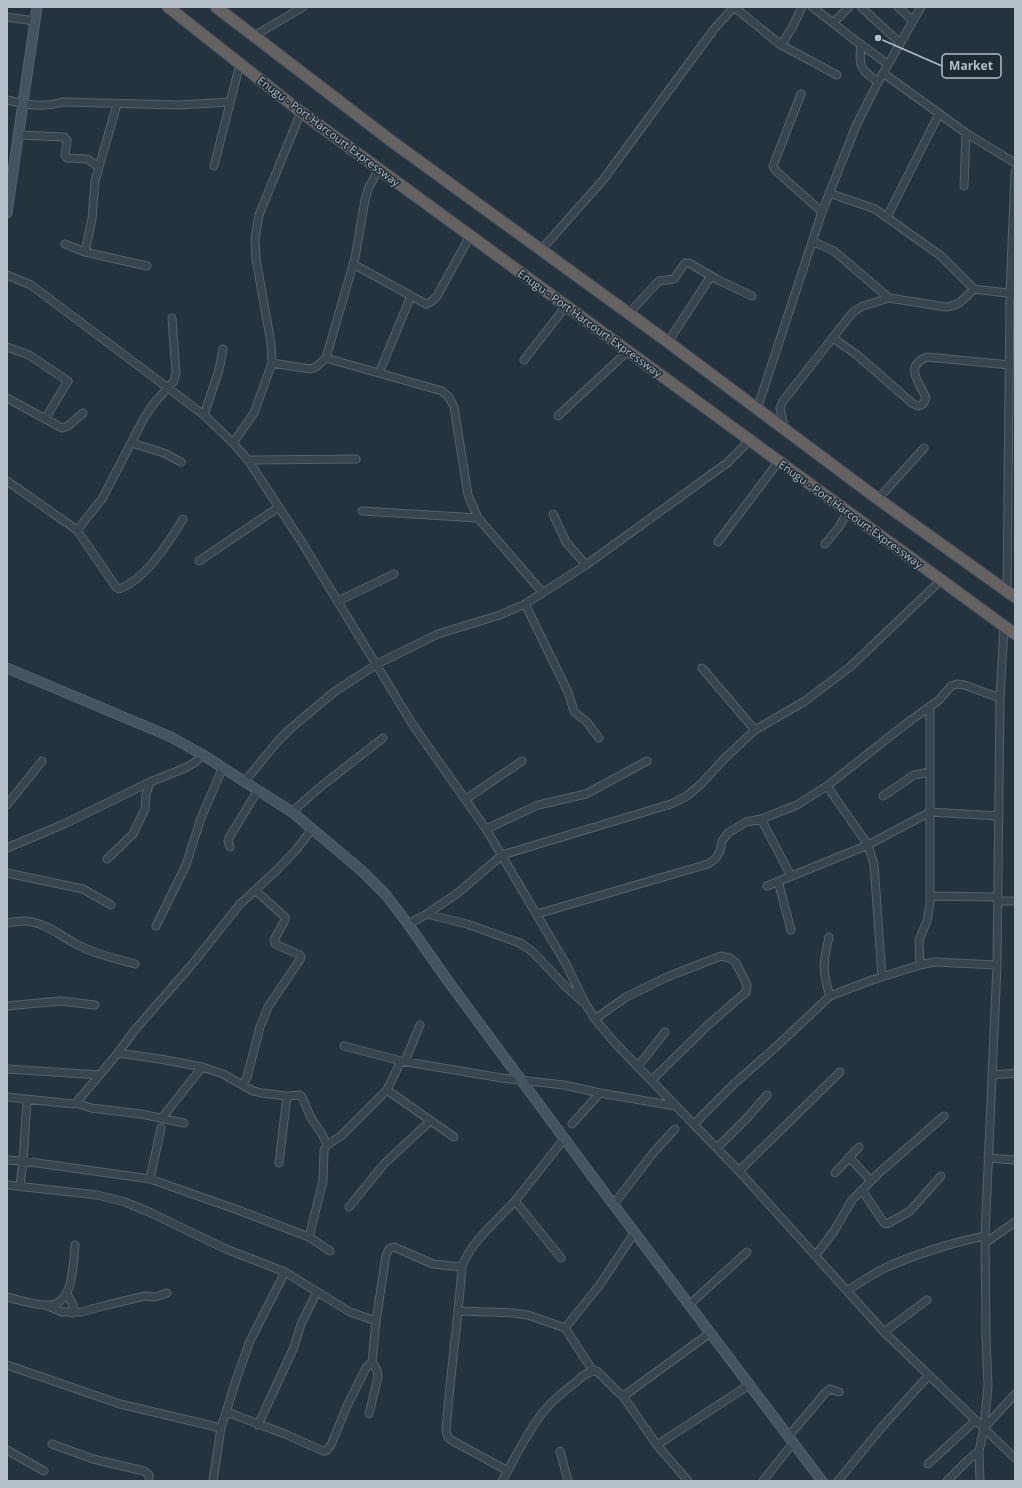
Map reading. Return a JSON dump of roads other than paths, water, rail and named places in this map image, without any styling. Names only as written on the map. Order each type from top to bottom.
[{"type":"highway","name":"Enugu - Port Harcourt Expressway","points":[[168,7],[301,112],[379,170],[1015,634]]},
{"type":"highway","points":[[216,7],[394,143],[1011,594]]},
{"type":"main road","points":[[7,213],[11,162],[24,104],[37,7]]},
{"type":"main road","points":[[7,668],[171,736],[204,755],[292,812],[362,870],[386,895],[408,924],[522,1081],[822,1481]]},
{"type":"street","points":[[254,36],[303,7]]},
{"type":"street","points":[[541,250],[604,180],[714,29],[734,7],[781,45],[837,75]]},
{"type":"street","points":[[781,45],[792,28],[802,7]]},
{"type":"street","points":[[812,7],[876,54],[888,65]]},
{"type":"street","points":[[834,22],[849,7]]},
{"type":"street","points":[[861,7],[900,43]]},
{"type":"street","points":[[898,7],[913,21]]},
{"type":"street","points":[[757,409],[822,212],[856,126],[878,82],[921,7]]},
{"type":"street","points":[[7,17],[35,21]]},
{"type":"street","points":[[861,44],[859,60],[861,67],[865,73],[878,82]]},
{"type":"street","points":[[214,166],[240,64]]},
{"type":"street","points":[[883,73],[966,133],[1015,163]]},
{"type":"street","points":[[801,94],[773,166],[776,171],[822,212]]},
{"type":"street","points":[[7,100],[24,104],[47,106],[63,102],[180,105],[230,102]]},
{"type":"street","points":[[85,252],[92,219],[95,181],[117,104]]},
{"type":"street","points":[[233,443],[256,409],[272,363],[271,343],[256,259],[255,239],[259,215],[301,112]]},
{"type":"street","points":[[887,217],[939,114]]},
{"type":"street","points":[[964,186],[966,133]]},
{"type":"street","points":[[18,135],[64,137],[67,140],[66,157],[87,159],[99,167]]},
{"type":"street","points":[[272,363],[310,369],[316,367],[326,358],[353,264],[365,200],[369,187],[379,170]]},
{"type":"street","points":[[1011,594],[1012,408],[1010,365],[1015,172]]},
{"type":"street","points":[[829,193],[875,209],[941,256],[974,289],[1013,294]]},
{"type":"street","points":[[353,264],[426,304],[435,299],[470,236]]},
{"type":"street","points":[[812,241],[834,251],[889,298]]},
{"type":"street","points":[[65,244],[85,252],[148,266]]},
{"type":"street","points":[[628,314],[659,281],[674,280],[685,263],[689,263],[711,276],[752,296]]},
{"type":"street","points":[[7,275],[31,285],[204,415],[248,460],[301,540],[413,725],[486,829],[566,964],[585,1003],[595,1018],[614,1042],[639,1065],[675,1106],[739,1171],[848,1290],[884,1332],[1014,1456]]},
{"type":"street","points":[[668,342],[711,276]]},
{"type":"street","points":[[785,430],[780,408],[783,401],[852,312],[862,306],[889,298],[946,307],[954,306],[962,302],[974,289]]},
{"type":"street","points":[[379,373],[411,296]]},
{"type":"street","points":[[524,360],[566,306]]},
{"type":"street","points":[[78,530],[102,498],[144,418],[155,402],[174,381],[176,373],[172,318]]},
{"type":"street","points":[[833,338],[856,355],[912,403],[918,406],[923,404],[926,398],[914,375],[916,366],[920,359],[927,357],[1010,365]]},
{"type":"street","points":[[7,347],[29,355],[68,381],[45,419]]},
{"type":"street","points":[[204,415],[219,370],[222,349]]},
{"type":"street","points":[[558,416],[628,351]]},
{"type":"street","points":[[326,358],[442,391],[449,396],[454,407],[468,495],[478,518],[543,593]]},
{"type":"street","points":[[7,398],[62,428],[68,426],[83,413]]},
{"type":"street","points":[[245,781],[278,741],[290,729],[334,692],[377,664],[438,634],[500,615],[525,604],[586,565],[728,463],[750,440]]},
{"type":"street","points":[[132,443],[164,453],[181,462]]},
{"type":"street","points":[[878,498],[924,448]]},
{"type":"street","points":[[248,460],[356,459]]},
{"type":"street","points":[[718,542],[779,461]]},
{"type":"street","points":[[7,481],[78,530],[116,587],[119,589],[124,588],[139,576],[155,560],[169,542],[183,519]]},
{"type":"street","points":[[199,561],[279,507]]},
{"type":"street","points":[[362,512],[478,518]]},
{"type":"street","points":[[825,544],[838,528],[848,512]]},
{"type":"street","points":[[553,514],[566,542],[586,565]]},
{"type":"street","points":[[338,601],[394,574]]},
{"type":"street","points":[[408,924],[427,914],[459,892],[502,855],[671,804],[687,796],[697,788],[725,758],[755,730],[805,701],[850,667],[941,580]]},
{"type":"street","points":[[525,604],[568,692],[574,711],[586,721],[599,738]]},
{"type":"street","points":[[980,1481],[979,1451],[984,1428],[988,1386],[985,1240],[997,965],[1000,698],[1004,626]]},
{"type":"street","points":[[702,668],[755,730]]},
{"type":"street","points":[[537,914],[708,864],[716,858],[720,851],[722,841],[728,833],[746,822],[761,819],[797,805],[827,786],[907,723],[939,700],[951,686],[957,684],[1000,698]]},
{"type":"street","points":[[920,965],[920,940],[929,914],[930,896],[930,706]]},
{"type":"street","points":[[292,812],[319,788],[383,738]]},
{"type":"street","points":[[7,848],[95,811],[150,782],[185,768],[204,755]]},
{"type":"street","points":[[7,805],[42,761]]},
{"type":"street","points":[[466,799],[522,761]]},
{"type":"street","points":[[486,829],[542,804],[586,794],[647,761]]},
{"type":"street","points":[[156,926],[186,865],[200,818],[223,767]]},
{"type":"street","points":[[883,796],[914,775],[930,772]]},
{"type":"street","points":[[107,859],[133,834],[145,810],[146,794],[150,782]]},
{"type":"street","points":[[827,786],[868,845],[874,864],[876,874],[882,977]]},
{"type":"street","points":[[136,790],[146,794]]},
{"type":"street","points":[[230,847],[228,841],[229,838],[258,790]]},
{"type":"street","points":[[767,886],[868,845],[930,812],[998,816]]},
{"type":"street","points":[[761,819],[791,876]]},
{"type":"street","points":[[76,1103],[118,1053],[134,1031],[194,962],[240,904],[277,870],[296,850],[312,829]]},
{"type":"street","points":[[7,873],[82,889],[111,905]]},
{"type":"street","points":[[778,882],[790,930]]},
{"type":"street","points":[[243,1084],[247,1077],[260,1027],[268,1007],[301,958],[300,955],[275,944],[274,940],[285,920],[285,917],[255,890]]},
{"type":"street","points":[[930,896],[1015,901]]},
{"type":"street","points":[[427,914],[467,924],[520,943],[533,952],[565,986],[585,1003]]},
{"type":"street","points":[[7,923],[25,921],[41,925],[81,947],[135,964]]},
{"type":"street","points":[[829,937],[824,967],[825,980],[830,996]]},
{"type":"street","points":[[595,1018],[626,997],[666,976],[722,956],[730,958],[736,964],[747,985],[746,992],[708,1025],[652,1080]]},
{"type":"street","points":[[694,1124],[735,1083],[830,996],[882,977],[934,962],[997,965]]},
{"type":"street","points":[[7,1006],[60,1001],[95,1005]]},
{"type":"street","points":[[309,1237],[323,1181],[324,1150],[327,1145],[341,1136],[387,1090],[420,1025]]},
{"type":"street","points":[[639,1065],[665,1032]]},
{"type":"street","points":[[344,1046],[402,1061],[481,1075],[564,1085],[675,1106]]},
{"type":"street","points":[[118,1053],[202,1067],[223,1074],[253,1091],[287,1096],[297,1094],[302,1097],[311,1118],[322,1134],[327,1145]]},
{"type":"street","points":[[162,1118],[202,1067]]},
{"type":"street","points":[[7,1070],[100,1075]]},
{"type":"street","points":[[739,1171],[840,1072]]},
{"type":"street","points":[[992,1075],[1015,1073]]},
{"type":"street","points":[[387,1090],[454,1138]]},
{"type":"street","points":[[572,1124],[600,1093]]},
{"type":"street","points":[[717,1148],[748,1117],[767,1095]]},
{"type":"street","points":[[279,1163],[287,1096]]},
{"type":"street","points":[[7,1097],[73,1104],[76,1103],[91,1108],[142,1114],[184,1123]]},
{"type":"street","points":[[20,1186],[27,1100]]},
{"type":"street","points":[[816,1255],[834,1231],[852,1200],[871,1181],[944,1116]]},
{"type":"street","points":[[349,1206],[384,1164],[430,1121]]},
{"type":"street","points":[[150,1179],[161,1128]]},
{"type":"street","points":[[614,1204],[653,1153],[675,1129]]},
{"type":"street","points":[[508,1471],[451,1440],[446,1431],[459,1311],[462,1267],[464,1261],[479,1240],[515,1201],[565,1138]]},
{"type":"street","points":[[835,1173],[859,1147]]},
{"type":"street","points":[[849,1157],[871,1181]]},
{"type":"street","points":[[988,1158],[1015,1160]]},
{"type":"street","points":[[7,1160],[150,1179],[309,1237],[330,1251]]},
{"type":"street","points":[[862,1190],[884,1223],[887,1224],[910,1212],[941,1176]]},
{"type":"street","points":[[7,1185],[97,1195],[125,1202],[226,1249],[285,1272],[350,1312],[376,1321]]},
{"type":"street","points":[[515,1201],[561,1258]]},
{"type":"street","points":[[848,1290],[884,1268],[967,1240],[985,1240],[1015,1222]]},
{"type":"street","points":[[565,1328],[599,1286],[635,1232]]},
{"type":"street","points":[[48,1306],[58,1303],[67,1294],[71,1284],[75,1245]]},
{"type":"street","points":[[369,1414],[378,1377],[377,1370],[372,1362],[376,1321],[386,1255],[389,1249],[394,1247],[400,1248],[433,1264],[462,1267]]},
{"type":"street","points":[[690,1304],[747,1252]]},
{"type":"street","points":[[213,1481],[221,1428],[237,1377],[250,1341],[285,1272]]},
{"type":"street","points":[[258,1425],[294,1347],[301,1324],[317,1292]]},
{"type":"street","points":[[7,1297],[48,1306],[62,1312],[73,1313],[145,1296],[156,1297],[167,1293]]},
{"type":"street","points":[[67,1294],[73,1305],[73,1313]]},
{"type":"street","points":[[884,1332],[927,1300]]},
{"type":"street","points":[[459,1311],[528,1315],[565,1328],[593,1371],[601,1374],[622,1395],[657,1445],[688,1481]]},
{"type":"street","points":[[622,1395],[628,1394],[710,1332]]},
{"type":"street","points":[[227,1412],[326,1451],[331,1445],[346,1406],[366,1368],[372,1362]]},
{"type":"street","points":[[7,1365],[120,1404],[221,1428]]},
{"type":"street","points":[[502,1481],[543,1412],[556,1398],[583,1376],[593,1371]]},
{"type":"street","points":[[838,1481],[882,1427],[929,1375]]},
{"type":"street","points":[[657,1445],[749,1385]]},
{"type":"street","points":[[763,1481],[824,1393],[830,1389],[839,1392]]},
{"type":"street","points":[[984,1428],[1015,1394]]},
{"type":"street","points":[[928,1464],[976,1420]]},
{"type":"street","points":[[52,1444],[93,1459],[144,1470],[149,1475],[149,1481]]},
{"type":"street","points":[[7,1450],[44,1471]]},
{"type":"street","points":[[560,1451],[568,1481]]},
{"type":"street","points":[[947,1481],[979,1451]]},
{"type":"place","name":"Market","points":[[878,38]]}]
